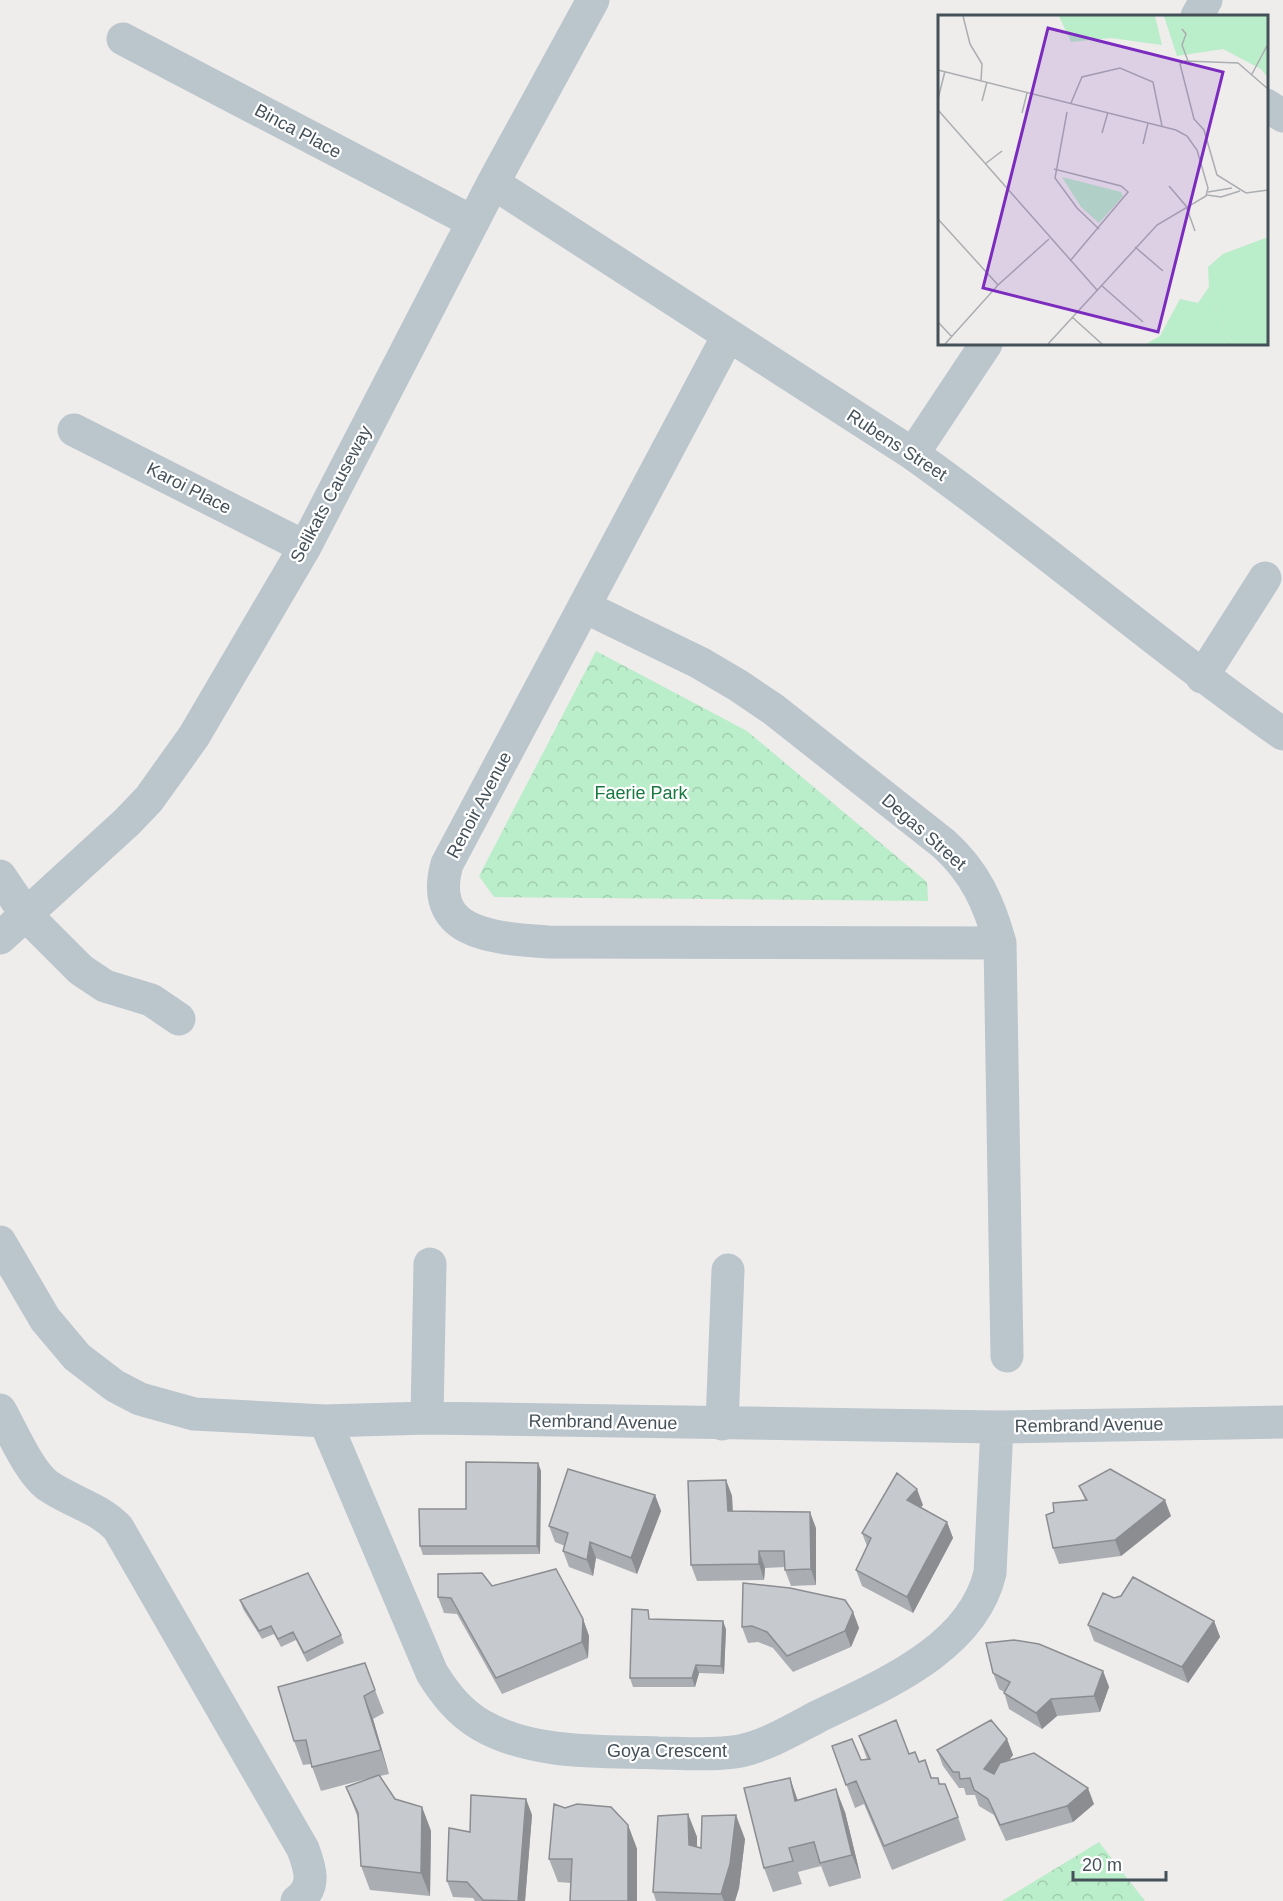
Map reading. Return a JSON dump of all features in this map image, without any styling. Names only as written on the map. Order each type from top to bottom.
[{"type":"street","name":"Selikats Causeway","points":[[0,938],[27,916],[127,822],[160,785],[200,726],[304,547],[493,183],[593,0]]},
{"type":"street","points":[[1198,15],[1206,0]]},
{"type":"street","name":"Binca Place","points":[[123,39],[473,222]]},
{"type":"street","points":[[1268,106],[1283,116]]},
{"type":"street","name":"Rubens Street","points":[[493,183],[913,454],[972,496],[1202,677],[1283,734]]},
{"type":"street","name":"Renoir Avenue","points":[[728,336],[447,864],[443,879],[447,909],[458,921],[475,932],[504,939],[548,942],[1000,943]]},
{"type":"street","points":[[913,454],[985,345]]},
{"type":"street","name":"Karoi Place","points":[[74,430],[304,547]]},
{"type":"street","points":[[1202,677],[1264,578]]},
{"type":"street","name":"Degas Street","points":[[585,607],[700,663],[739,686],[944,844],[963,861],[977,882],[992,915],[1000,943],[1007,1356]]},
{"type":"street","points":[[0,876],[27,916],[81,970],[94,980],[151,1000],[179,1019]]},
{"type":"street","name":"Rembrand Avenue","points":[[0,1242],[58,1338],[96,1372],[140,1399],[194,1413],[326,1421],[427,1418],[997,1427],[1283,1422]]},
{"type":"street","points":[[427,1418],[430,1264]]},
{"type":"street","points":[[722,1424],[728,1270]]},
{"type":"street","points":[[0,1410],[34,1470],[47,1485],[100,1511],[118,1528],[303,1849],[311,1878],[305,1896],[297,1901]]},
{"type":"street","name":"Goya Crescent","points":[[326,1421],[432,1673],[446,1696],[463,1714],[482,1726],[508,1737],[548,1747],[714,1754],[756,1746],[833,1709],[924,1659],[964,1624],[987,1589],[990,1573],[997,1427]]},
{"type":"green space","name":"Faerie Park","points":[[596,651],[747,731],[927,882],[928,901],[494,897],[479,876]]},
{"type":"green space","points":[[1099,1842],[1145,1901],[1002,1901]]},
{"type":"building","points":[[466,1462],[538,1463],[537,1546],[420,1546],[419,1509],[466,1509]]},
{"type":"building","points":[[568,1469],[655,1495],[631,1558],[590,1542],[587,1560],[563,1551],[568,1533],[549,1526]]},
{"type":"building","points":[[1110,1469],[1165,1500],[1115,1540],[1053,1548],[1046,1515],[1054,1512],[1053,1503],[1087,1500],[1079,1486]]},
{"type":"building","points":[[897,1473],[917,1489],[907,1500],[947,1522],[907,1597],[856,1570],[871,1538],[862,1533]]},
{"type":"building","points":[[726,1480],[728,1511],[810,1512],[811,1569],[785,1570],[784,1551],[759,1551],[759,1564],[691,1565],[688,1481]]},
{"type":"building","points":[[556,1569],[583,1619],[582,1642],[496,1678],[451,1598],[438,1597],[438,1574],[482,1573],[492,1586]]},
{"type":"building","points":[[308,1573],[341,1635],[304,1653],[293,1632],[278,1639],[271,1626],[259,1631],[240,1600]]},
{"type":"building","points":[[1133,1577],[1214,1621],[1182,1667],[1088,1625],[1103,1593],[1114,1598],[1121,1596]]},
{"type":"building","points":[[743,1583],[790,1588],[845,1600],[853,1612],[845,1631],[787,1656],[767,1632],[752,1626],[742,1627]]},
{"type":"building","points":[[632,1609],[648,1610],[649,1619],[723,1621],[721,1666],[696,1665],[692,1678],[630,1678]]},
{"type":"building","points":[[1014,1640],[1039,1644],[1103,1671],[1094,1696],[1051,1699],[1036,1713],[1004,1693],[1010,1682],[993,1673],[986,1643]]},
{"type":"building","points":[[365,1663],[375,1690],[364,1696],[381,1750],[312,1767],[306,1740],[294,1741],[278,1687]]},
{"type":"building","points":[[896,1720],[909,1754],[915,1752],[919,1762],[925,1760],[931,1778],[938,1778],[939,1784],[945,1784],[958,1817],[884,1846],[856,1781],[846,1785],[832,1746],[852,1739],[861,1760],[870,1759],[859,1736]]},
{"type":"building","points":[[991,1720],[1007,1739],[984,1769],[994,1774],[1000,1763],[1034,1753],[1088,1788],[1067,1806],[1000,1825],[988,1799],[974,1790],[970,1778],[960,1779],[959,1772],[953,1772],[937,1750]]},
{"type":"building","points":[[379,1775],[395,1799],[422,1807],[421,1873],[361,1866],[358,1813],[346,1787]]},
{"type":"building","points":[[790,1778],[795,1801],[836,1789],[852,1855],[820,1863],[814,1842],[789,1848],[793,1861],[764,1868],[744,1788]]},
{"type":"building","points":[[471,1795],[526,1799],[518,1901],[483,1900],[467,1882],[447,1881],[449,1828],[470,1832]]},
{"type":"building","points":[[554,1804],[565,1808],[577,1804],[611,1807],[628,1825],[628,1901],[570,1901],[572,1859],[549,1859]]},
{"type":"building","points":[[688,1814],[689,1845],[701,1848],[702,1816],[736,1815],[730,1864],[721,1894],[653,1892],[658,1816]]}]
